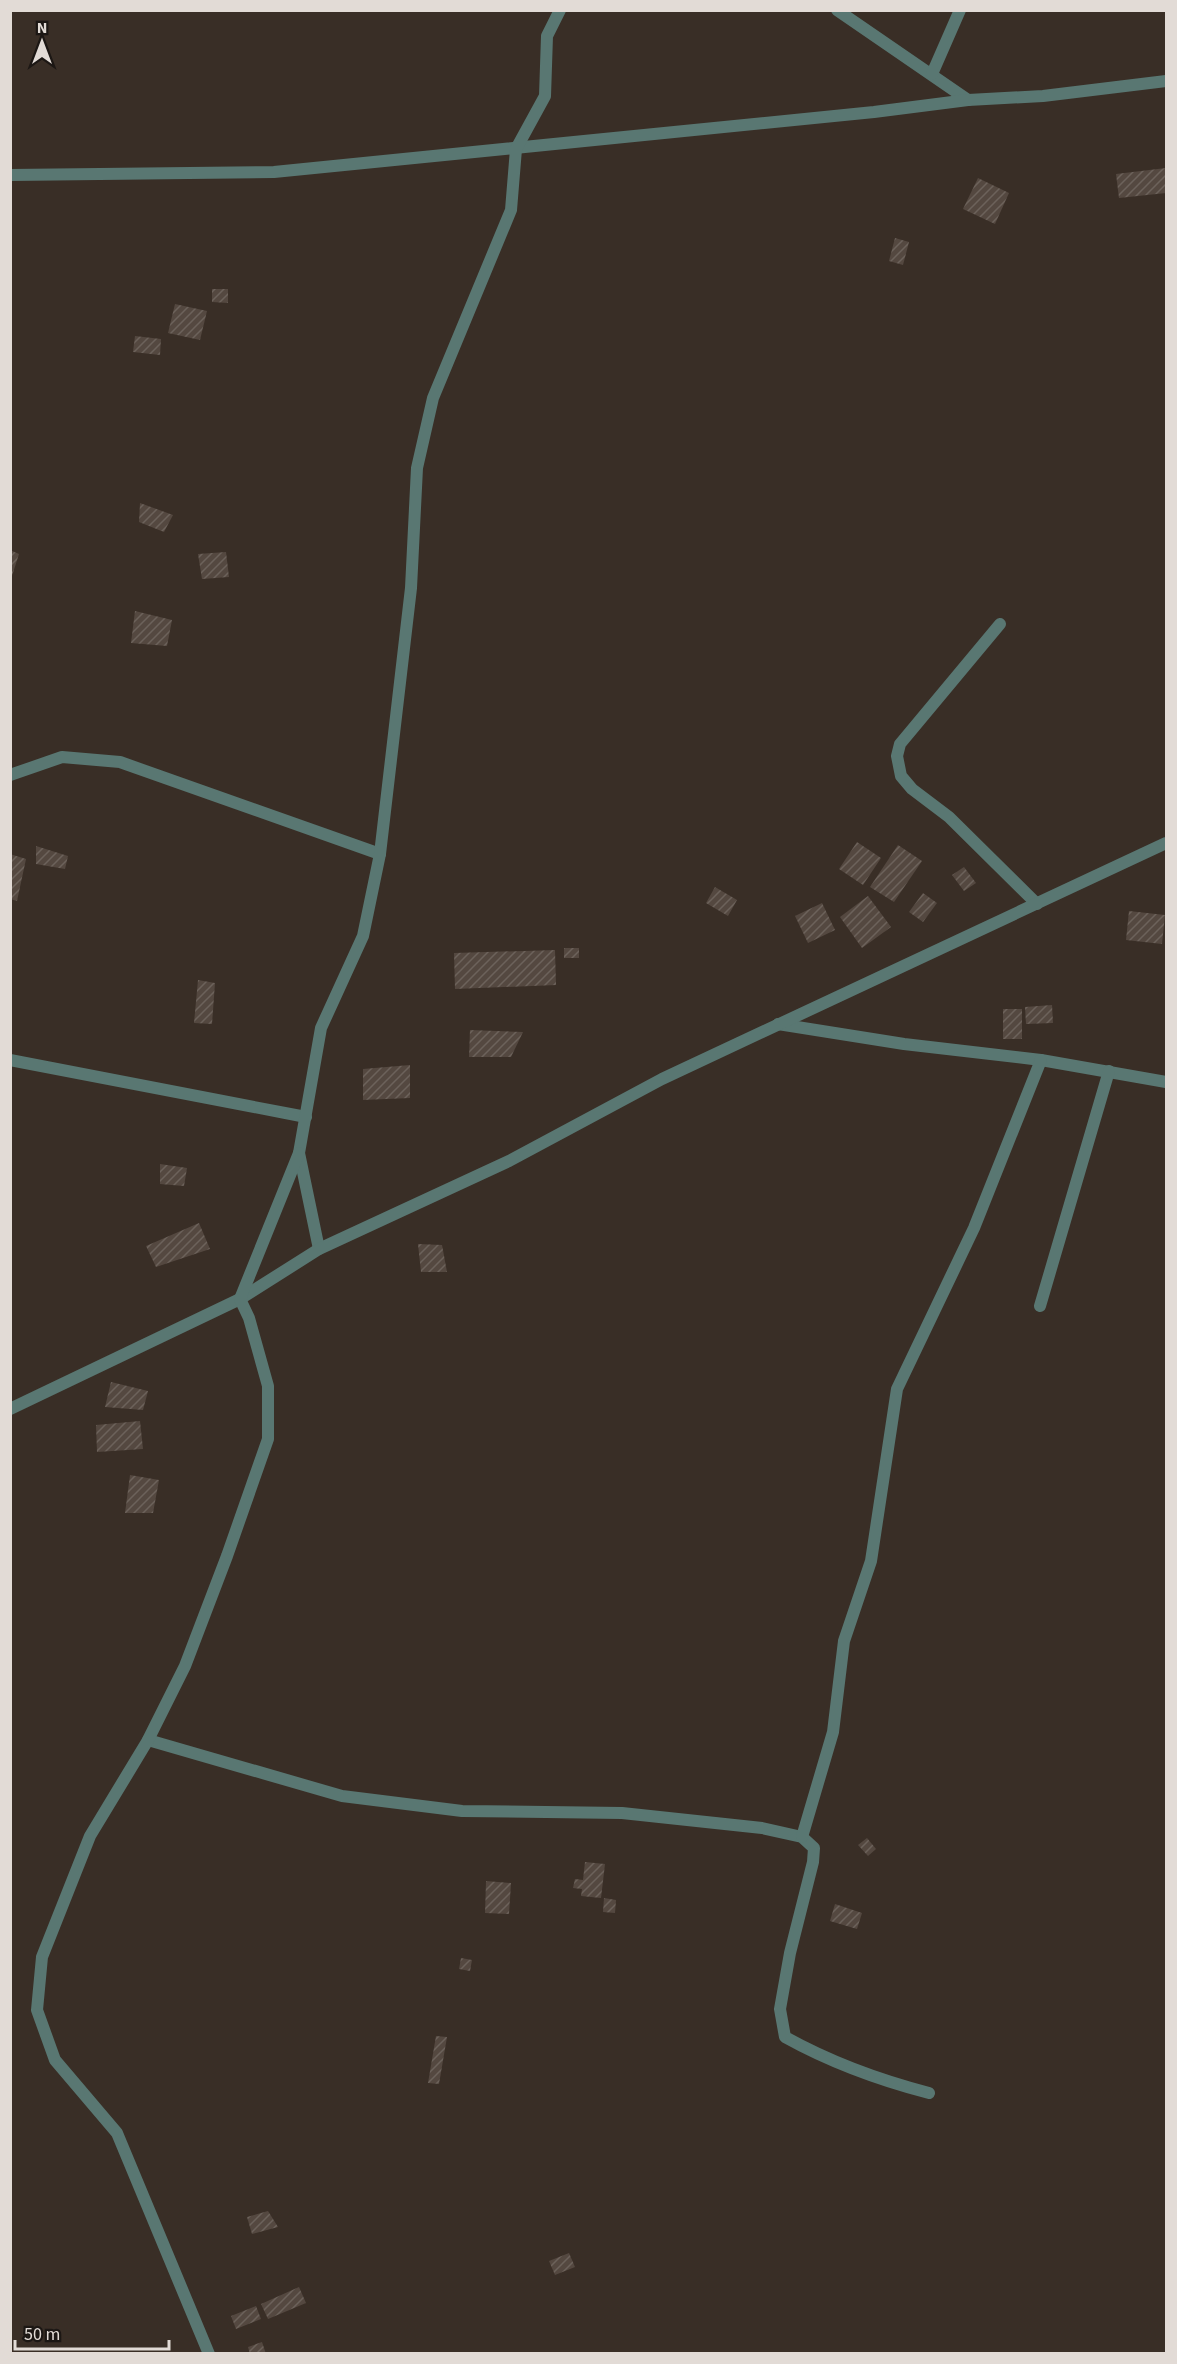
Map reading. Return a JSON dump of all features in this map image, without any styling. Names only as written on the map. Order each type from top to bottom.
[{"type":"street","points":[[209,2354],[117,2133],[55,2060],[37,2010],[42,1957],[90,1836],[148,1740],[185,1666],[268,1440],[268,1386],[249,1318],[240,1299],[299,1153],[321,1028],[363,936],[380,854],[411,588],[417,468],[433,398],[511,210],[516,149],[545,96],[547,36],[560,10]]},
{"type":"street","points":[[837,10],[968,100]]},
{"type":"street","points":[[932,74],[960,10]]},
{"type":"street","points":[[10,175],[273,172],[874,112],[968,100],[1043,96],[1167,81]]},
{"type":"street","points":[[1000,624],[900,744],[897,756],[901,776],[912,789],[949,816],[1036,904]]},
{"type":"street","points":[[10,775],[62,757],[120,762],[380,854]]},
{"type":"street","points":[[10,1409],[240,1299],[320,1249],[509,1161],[662,1079],[1167,843]]},
{"type":"street","points":[[777,1024],[904,1044],[1041,1060],[1167,1082]]},
{"type":"street","points":[[10,1060],[306,1117]]},
{"type":"street","points":[[802,1837],[832,1732],[844,1641],[871,1561],[897,1389],[974,1228],[1041,1060]]},
{"type":"street","points":[[1040,1306],[1109,1071]]},
{"type":"street","points":[[299,1153],[320,1249]]},
{"type":"street","points":[[148,1740],[342,1796],[462,1811],[622,1813],[762,1828],[802,1837],[814,1848],[813,1862],[790,1953],[780,2009],[786,2037],[809,2050],[891,2083],[929,2093]]},
{"type":"building","points":[[1166,168],[1166,193],[1119,198],[1116,174]]},
{"type":"building","points":[[978,178],[1009,193],[995,224],[963,209]]},
{"type":"building","points":[[895,238],[909,242],[903,265],[889,261]]},
{"type":"building","points":[[212,289],[228,289],[228,303],[212,302]]},
{"type":"building","points":[[175,304],[207,311],[200,340],[168,333]]},
{"type":"building","points":[[135,336],[161,339],[160,355],[133,352]]},
{"type":"building","points":[[140,503],[173,515],[164,532],[139,522]]},
{"type":"building","points":[[10,550],[19,554],[11,579],[10,578]]},
{"type":"building","points":[[226,552],[229,577],[202,579],[198,554]]},
{"type":"building","points":[[135,611],[172,620],[167,646],[131,643]]},
{"type":"building","points":[[857,842],[881,858],[863,885],[839,869]]},
{"type":"building","points":[[898,845],[922,861],[894,902],[870,887]]},
{"type":"building","points":[[36,846],[68,856],[65,869],[36,864]]},
{"type":"building","points":[[10,854],[26,859],[17,901],[10,899]]},
{"type":"building","points":[[964,867],[976,883],[964,891],[952,875]]},
{"type":"building","points":[[715,887],[737,900],[728,916],[706,903]]},
{"type":"building","points":[[923,893],[937,903],[923,922],[909,912]]},
{"type":"building","points":[[868,896],[891,927],[862,948],[840,917]]},
{"type":"building","points":[[822,903],[835,930],[808,943],[795,916]]},
{"type":"building","points":[[1129,911],[1165,915],[1162,944],[1126,940]]},
{"type":"building","points":[[564,948],[579,948],[579,958],[564,958]]},
{"type":"building","points":[[555,950],[556,985],[455,989],[454,953]]},
{"type":"building","points":[[198,980],[215,983],[212,1024],[194,1023]]},
{"type":"building","points":[[1052,1005],[1053,1023],[1026,1024],[1025,1007]]},
{"type":"building","points":[[1003,1009],[1022,1009],[1022,1039],[1003,1039]]},
{"type":"building","points":[[470,1030],[523,1032],[511,1057],[469,1057]]},
{"type":"building","points":[[410,1065],[410,1098],[363,1100],[363,1069]]},
{"type":"building","points":[[160,1164],[187,1168],[184,1186],[160,1184]]},
{"type":"building","points":[[199,1223],[210,1249],[156,1267],[146,1246]]},
{"type":"building","points":[[418,1244],[442,1245],[447,1272],[421,1272]]},
{"type":"building","points":[[111,1382],[148,1391],[143,1410],[105,1407]]},
{"type":"building","points":[[140,1421],[143,1449],[97,1452],[96,1425]]},
{"type":"building","points":[[130,1475],[159,1480],[153,1513],[125,1513]]},
{"type":"building","points":[[867,1838],[876,1849],[868,1856],[858,1845]]},
{"type":"building","points":[[585,1862],[605,1864],[601,1898],[581,1896],[582,1889],[573,1888],[575,1879],[583,1880]]},
{"type":"building","points":[[486,1881],[511,1883],[509,1914],[485,1913]]},
{"type":"building","points":[[604,1898],[616,1900],[615,1913],[603,1912]]},
{"type":"building","points":[[835,1904],[862,1913],[857,1929],[830,1921]]},
{"type":"building","points":[[461,1958],[472,1960],[470,1971],[459,1969]]},
{"type":"building","points":[[436,2036],[447,2037],[439,2084],[428,2083]]},
{"type":"building","points":[[268,2211],[278,2227],[252,2234],[247,2217]]},
{"type":"building","points":[[569,2253],[575,2267],[555,2275],[549,2261]]},
{"type":"building","points":[[299,2287],[306,2303],[268,2319],[261,2304]]},
{"type":"building","points":[[256,2306],[261,2319],[236,2329],[231,2316]]},
{"type":"building","points":[[262,2342],[266,2354],[250,2354],[248,2347]]}]
